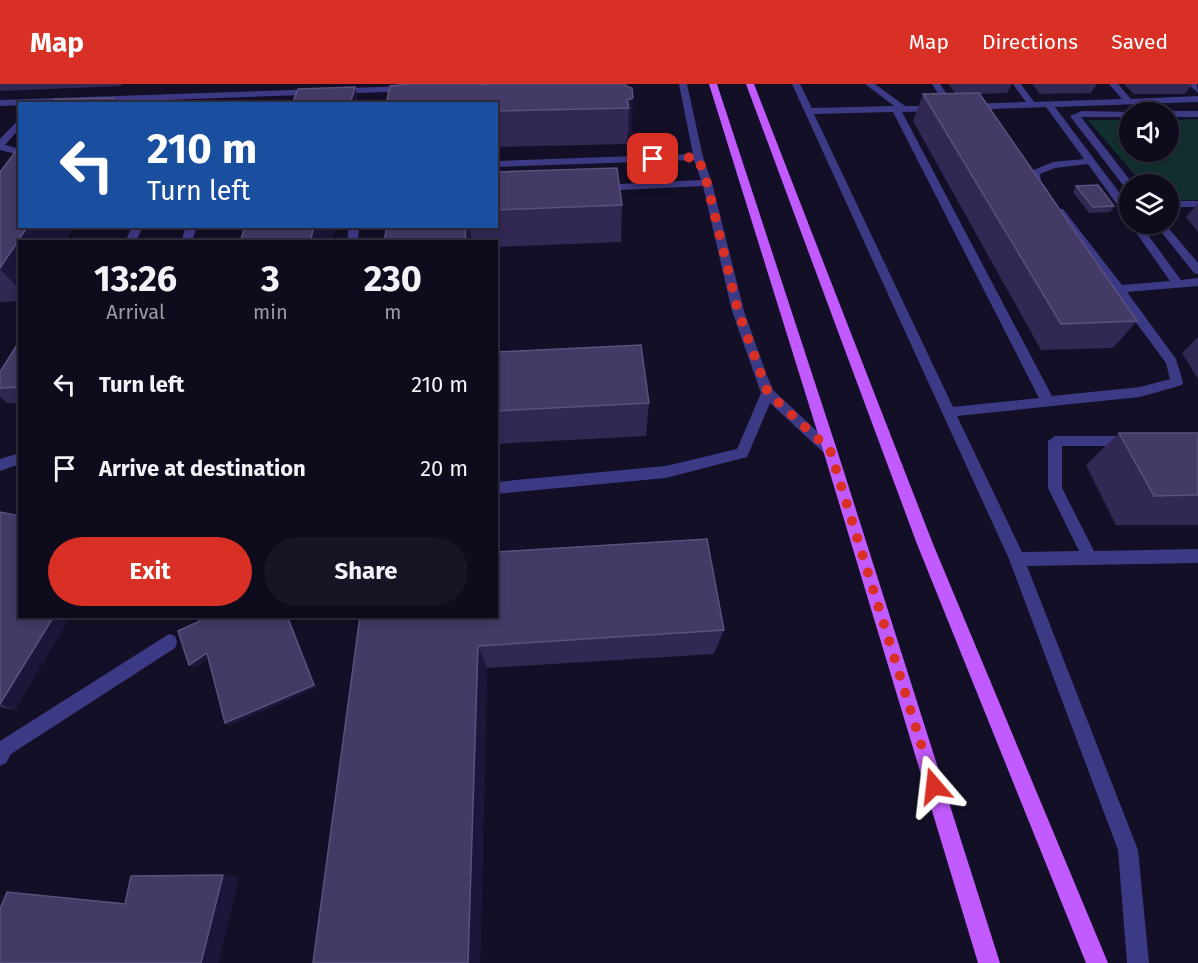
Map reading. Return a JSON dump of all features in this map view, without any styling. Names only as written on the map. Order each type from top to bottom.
[{"type":"main road","points":[[712,84],[830,450],[988,963]]},
{"type":"main road","points":[[750,84],[925,544],[1097,963]]},
{"type":"street","points":[[683,84],[698,157],[707,183],[738,311],[768,393],[830,450]]},
{"type":"street","points":[[796,84],[1017,559],[1128,849],[1138,963]]},
{"type":"street","points":[[870,84],[900,109],[1048,402]]},
{"type":"street","points":[[936,84],[951,108]]},
{"type":"street","points":[[1017,84],[1032,105]]},
{"type":"street","points":[[1113,84],[1129,102]]},
{"type":"street","points":[[1192,84],[1198,90]]},
{"type":"street","points":[[86,102],[246,99],[418,88]]},
{"type":"street","points":[[381,102],[384,90]]},
{"type":"street","points":[[1147,102],[1198,99]]},
{"type":"street","points":[[0,103],[18,103]]},
{"type":"street","points":[[808,111],[1119,103]]},
{"type":"street","points":[[1048,105],[1119,200]]},
{"type":"street","points":[[1119,114],[1075,116],[1121,174]]},
{"type":"street","points":[[1179,114],[1198,114]]},
{"type":"street","points":[[18,124],[0,146],[18,151]]},
{"type":"street","points":[[498,164],[698,157]]},
{"type":"street","points":[[948,412],[1140,392],[1177,382],[1172,362],[1036,181],[1035,173],[1053,165],[1091,161]]},
{"type":"street","points":[[589,188],[707,183]]},
{"type":"street","points":[[1179,204],[1198,204]]},
{"type":"street","points":[[1142,234],[1178,284]]},
{"type":"street","points":[[1168,234],[1198,270]]},
{"type":"street","points":[[1119,289],[1198,282]]},
{"type":"street","points":[[498,488],[666,472],[742,453],[768,393]]},
{"type":"street","points":[[1089,556],[1055,488],[1055,441],[1150,441]]},
{"type":"street","points":[[0,465],[18,459]]},
{"type":"street","points":[[1017,559],[1089,556],[1198,556]]},
{"type":"street","points":[[0,757],[5,748],[168,642]]},
{"type":"green space","points":[[1198,119],[1198,200],[1179,201],[1179,174],[1134,174],[1124,162],[1179,162],[1179,120]]},
{"type":"green space","points":[[1088,120],[1119,120],[1119,156]]},
{"type":"building","points":[[409,84],[626,84],[632,88],[633,98],[627,100],[629,108],[498,111],[498,102],[386,102],[390,86]]},
{"type":"building","points":[[355,87],[351,102],[293,102],[298,89]]},
{"type":"building","points":[[979,93],[1137,321],[1061,324],[923,94]]},
{"type":"building","points":[[114,98],[111,102],[53,102],[55,99]]},
{"type":"building","points":[[18,149],[18,228],[27,228],[0,268],[0,172]]},
{"type":"building","points":[[617,168],[622,205],[498,210],[498,172]]},
{"type":"building","points":[[1098,185],[1114,206],[1093,207],[1076,186]]},
{"type":"building","points":[[244,228],[314,228],[310,240],[241,240]]},
{"type":"building","points":[[387,228],[466,228],[465,240],[384,240]]},
{"type":"building","points":[[18,343],[18,387],[0,388],[0,372]]},
{"type":"building","points":[[641,345],[649,403],[498,411],[498,352]]},
{"type":"building","points":[[1119,433],[1198,433],[1198,495],[1154,496]]},
{"type":"building","points":[[0,512],[18,516],[18,618],[53,618],[0,704]]},
{"type":"building","points":[[707,539],[724,630],[478,646],[468,963],[313,963],[360,618],[498,618],[498,552]]},
{"type":"building","points":[[199,618],[288,618],[314,685],[225,723],[207,653],[189,665],[178,631],[200,621]]},
{"type":"building","points":[[223,875],[201,963],[0,963],[0,909],[7,892],[125,904],[131,876]]},
{"type":"route","points":[[653,159],[698,157],[707,183],[738,311],[768,393],[830,450],[934,786]]}]
